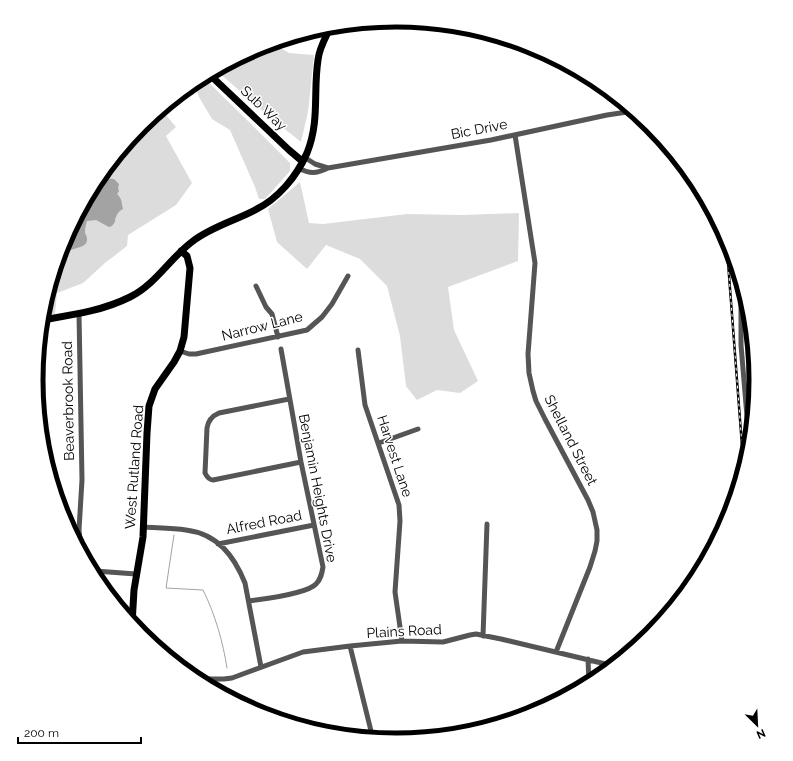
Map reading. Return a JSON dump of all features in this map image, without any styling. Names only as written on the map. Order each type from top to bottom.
[{"type":"main road","points":[[49,319],[79,314],[109,305],[136,294],[192,242],[208,231],[249,213],[265,204],[283,188],[298,168],[311,138],[315,119],[319,55],[327,34]]},
{"type":"main road","name":"Sub Way","points":[[213,78],[289,150],[303,159]]},
{"type":"main road","name":"West Rutland Road","points":[[132,616],[134,590],[143,527],[149,406],[155,389],[180,351],[184,337],[190,272],[188,258],[181,251]]},
{"type":"street","name":"Bic Drive","points":[[298,168],[311,173],[321,172],[328,168],[515,135],[627,112]]},
{"type":"street","name":"Shelland Street","points":[[515,135],[534,263],[528,354],[531,382],[536,401],[544,419],[588,500],[593,512],[597,530],[593,560],[556,652]]},
{"type":"street","points":[[303,159],[328,168]]},
{"type":"street","name":"Narrow Lane","points":[[180,351],[189,354],[196,354],[307,330],[322,317],[332,304],[348,276]]},
{"type":"street","points":[[256,286],[266,306],[272,314],[278,337]]},
{"type":"street","points":[[741,303],[741,345],[748,421]]},
{"type":"street","name":"Beaverbrook Road","points":[[79,314],[82,480],[80,539]]},
{"type":"street","name":"Benjamin Heights Drive","points":[[249,601],[306,591],[320,579],[323,567],[301,462],[281,349]]},
{"type":"street","name":"Harvest Lane","points":[[358,350],[365,405],[398,499],[400,510],[395,592],[402,641]]},
{"type":"street","points":[[289,399],[219,413],[211,418],[207,428],[205,473],[208,478],[214,480],[301,462]]},
{"type":"street","points":[[379,443],[418,429]]},
{"type":"street","points":[[483,636],[487,524]]},
{"type":"street","name":"Alfred Road","points":[[218,544],[314,525]]},
{"type":"street","points":[[143,527],[188,530],[196,532],[208,537],[218,544],[234,560],[245,583],[261,667]]},
{"type":"street","points":[[100,572],[136,574]]},
{"type":"street","name":"Plains Road","points":[[208,679],[232,678],[298,654],[321,649],[402,641],[443,642],[476,634],[607,664]]},
{"type":"street","points":[[350,646],[371,733]]},
{"type":"street","points":[[588,660],[589,677]]},
{"type":"shaded area","points":[[279,47],[289,53],[314,55],[308,112],[301,142],[266,114],[220,74],[240,63]]},
{"type":"shaded area","points":[[208,82],[290,163],[290,171],[265,199],[259,199],[230,130],[212,119],[196,90]]},
{"type":"shaded area","points":[[165,114],[176,127],[166,136],[192,183],[176,205],[128,235],[127,246],[83,283],[57,293],[55,314],[50,314],[55,289],[79,224],[90,204],[116,165],[131,147]]},
{"type":"shaded area","points":[[107,178],[114,179],[119,184],[119,191],[117,194],[121,200],[123,209],[117,214],[115,222],[112,226],[109,227],[96,220],[87,221],[85,234],[87,241],[81,247],[68,250],[79,224],[90,204]]},
{"type":"shaded area","points":[[300,182],[309,223],[323,224],[407,214],[463,215],[519,213],[518,261],[448,287],[454,330],[478,381],[460,393],[437,390],[417,400],[406,386],[400,336],[387,286],[360,259],[326,245],[307,269],[277,242],[268,209]]},
{"type":"waterway","points":[[174,535],[166,588],[203,590],[218,628],[227,668]]},
{"type":"railway","points":[[728,258],[742,452]]}]
